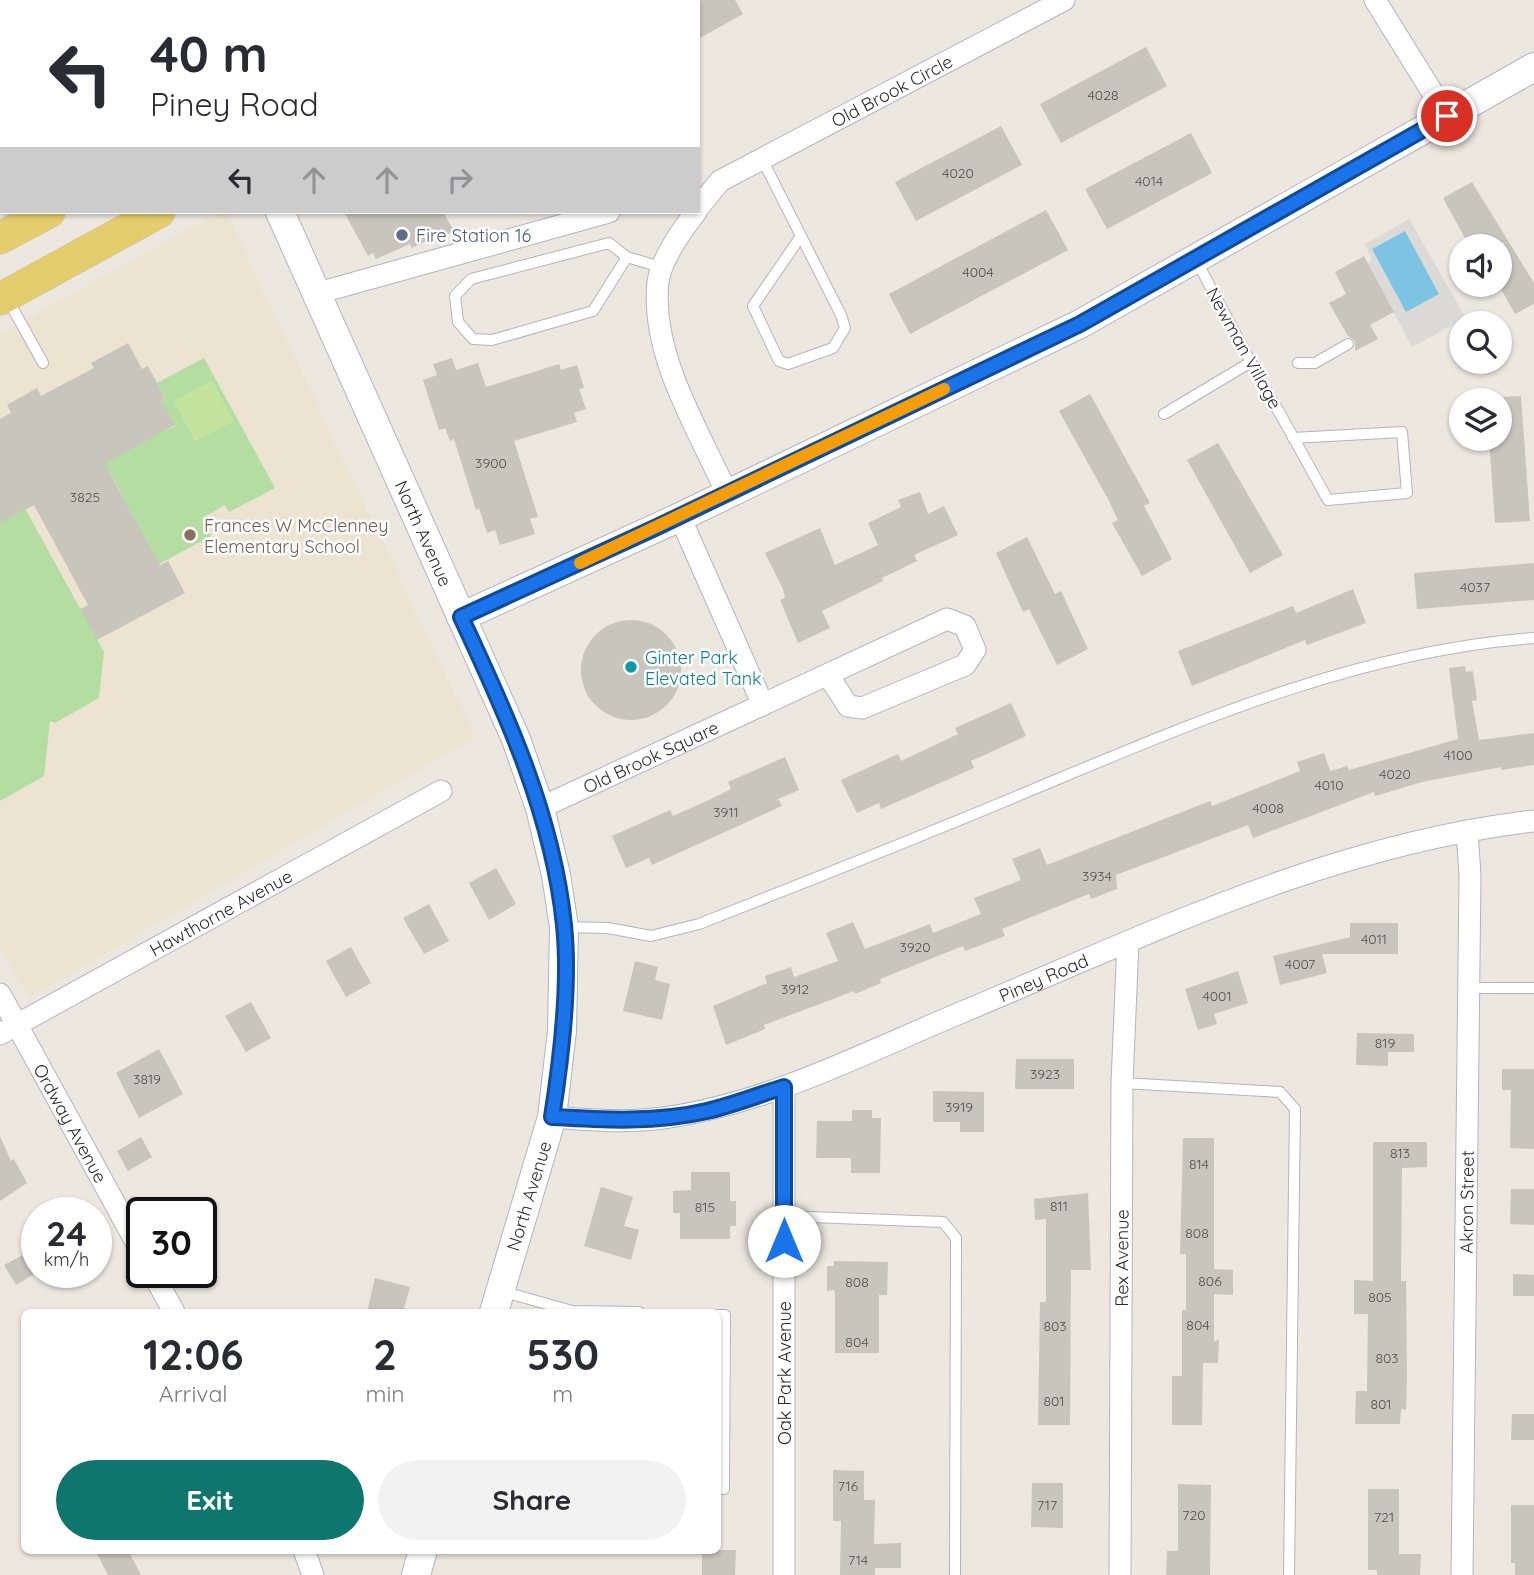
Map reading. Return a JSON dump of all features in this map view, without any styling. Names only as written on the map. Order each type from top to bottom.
[{"type":"main road","points":[[0,238],[45,214]]},
{"type":"main road","points":[[3,298],[155,214]]},
{"type":"street","name":"Old Brook Circle","points":[[700,186],[720,181],[1063,0]]},
{"type":"street","points":[[1375,0],[1447,116]]},
{"type":"street","points":[[461,617],[727,494],[1080,324],[1534,67]]},
{"type":"street","name":"Old Brook Circle","points":[[700,206],[720,181]]},
{"type":"street","name":"North Avenue","points":[[281,214],[516,738],[540,808],[556,875],[564,928],[562,1031],[552,1117],[497,1302]]},
{"type":"street","points":[[318,293],[602,214]]},
{"type":"street","name":"Old Brook Circle","points":[[695,214],[658,281],[660,328],[671,368],[727,494]]},
{"type":"street","points":[[680,516],[763,705]]},
{"type":"street","name":"Old Brook Square","points":[[540,808],[947,619],[965,626],[975,650],[965,665],[862,708],[848,706],[828,675]]},
{"type":"street","name":"Hawthorne Avenue","points":[[9,1029],[441,791]]},
{"type":"street","name":"Piney Road","points":[[552,1117],[620,1122],[708,1111],[784,1087],[1128,942],[1319,867],[1468,831],[1534,821]]},
{"type":"street","name":"Akron Street","points":[[1462,1575],[1468,831]]},
{"type":"street","name":"Rex Avenue","points":[[1120,1575],[1122,1083],[1128,942]]},
{"type":"street","name":"Ordway Avenue","points":[[0,994],[9,1029],[126,1226]]},
{"type":"street","name":"Oak Park Avenue","points":[[784,1087],[784,1575]]},
{"type":"street","points":[[161,1288],[172,1309]]},
{"type":"street","points":[[305,1554],[313,1575]]},
{"type":"street","points":[[416,1575],[422,1554]]},
{"type":"lane","points":[[762,159],[801,236],[845,328],[833,348],[789,364],[779,360],[752,306],[801,236]]},
{"type":"lane","points":[[626,257],[593,311],[492,340],[473,339],[458,322],[455,296],[471,279],[608,243],[626,257],[664,268]]},
{"type":"lane","name":"Newman Village","points":[[1195,257],[1251,362],[1293,438],[1328,500],[1407,493],[1402,432],[1293,438]]},
{"type":"lane","points":[[3,298],[43,363]]},
{"type":"lane","points":[[1298,363],[1315,363],[1348,344]]},
{"type":"lane","points":[[1164,414],[1251,362]]},
{"type":"lane","points":[[564,928],[608,928],[651,936],[699,924],[1223,712],[1376,662],[1459,645],[1534,638]]},
{"type":"lane","points":[[1467,988],[1534,988]]},
{"type":"lane","points":[[1122,1083],[1280,1092],[1295,1109],[1289,1575]]},
{"type":"lane","points":[[784,1216],[943,1222],[956,1238],[955,1575]]},
{"type":"lane","points":[[497,1302],[555,1309]]},
{"type":"lane","points":[[721,1315],[725,1315],[724,1489],[721,1489]]},
{"type":"shaded area","name":"Frances W McClenney Elementary School","points":[[216,214],[227,214],[475,737],[29,998],[0,946],[0,334]]},
{"type":"shaded area","points":[[1409,219],[1449,288],[1449,297],[1454,297],[1462,311],[1449,311],[1449,327],[1412,347],[1368,263],[1372,260],[1365,244]]},
{"type":"green space","points":[[204,358],[275,488],[229,512],[225,505],[202,518],[211,536],[159,564],[111,474],[89,467],[175,426],[161,400],[165,397],[157,383]]},
{"type":"green space","points":[[212,380],[234,421],[195,442],[174,401]]},
{"type":"green space","points":[[22,503],[104,652],[99,698],[55,723],[50,721],[44,776],[0,801],[0,523]]},
{"type":"water","points":[[1405,231],[1439,294],[1406,312],[1372,249]]},
{"type":"building","points":[[700,0],[735,0],[743,14],[700,38]]},
{"type":"building","points":[[1146,47],[1167,86],[1061,143],[1040,104]]},
{"type":"building","points":[[1001,126],[1022,165],[916,221],[895,182]]},
{"type":"building","points":[[1191,133],[1212,173],[1107,229],[1085,189]]},
{"type":"building","points":[[1472,182],[1504,234],[1463,234],[1443,198]]},
{"type":"building","points":[[1046,210],[1068,250],[910,334],[889,294]]},
{"type":"building","name":"Fire Station 16","points":[[345,214],[444,214],[454,231],[432,243],[430,239],[412,248],[410,244],[376,259],[373,253],[368,256]]},
{"type":"building","points":[[1512,247],[1534,283],[1534,304],[1515,314],[1506,297],[1512,297]]},
{"type":"building","points":[[1364,256],[1394,312],[1370,325],[1378,339],[1355,351],[1355,341],[1348,336],[1329,303],[1346,294],[1335,272]]},
{"type":"building","points":[[128,343],[142,369],[148,366],[165,398],[161,400],[175,425],[105,464],[160,565],[168,561],[185,593],[97,640],[80,609],[88,605],[34,505],[0,523],[0,419],[11,413],[7,405],[37,388],[41,396],[94,368],[91,363]]},
{"type":"building","points":[[452,358],[456,370],[478,363],[486,387],[559,364],[561,370],[577,365],[584,388],[579,389],[586,409],[574,413],[577,422],[514,441],[538,517],[530,519],[535,534],[500,545],[495,530],[487,533],[479,508],[476,510],[454,439],[450,441],[445,428],[439,430],[423,380],[437,375],[433,364]]},
{"type":"building","points":[[1090,394],[1150,503],[1144,506],[1172,559],[1142,576],[1112,523],[1118,520],[1108,499],[1059,411]]},
{"type":"building","points":[[1512,396],[1521,396],[1530,521],[1495,523],[1490,451],[1512,451]]},
{"type":"building","points":[[1218,443],[1283,555],[1250,573],[1187,460]]},
{"type":"building","points":[[920,492],[928,514],[944,506],[958,535],[914,555],[917,561],[822,611],[830,628],[798,643],[780,600],[785,598],[783,589],[765,553],[820,528],[835,565],[878,545],[868,523],[901,507],[898,500]]},
{"type":"building","points":[[1027,537],[1055,594],[1061,591],[1088,649],[1057,665],[1029,609],[1023,612],[996,553]]},
{"type":"building","points":[[1534,563],[1534,600],[1417,609],[1414,573]]},
{"type":"building","points":[[1353,589],[1366,623],[1307,645],[1305,640],[1192,686],[1178,651],[1293,606],[1296,613]]},
{"type":"building","name":"Ginter Park Elevated Tank","points":[[631,620],[650,624],[666,635],[677,651],[681,670],[677,689],[666,705],[650,716],[631,720],[612,716],[596,705],[585,689],[581,670],[585,651],[596,635],[612,624]]},
{"type":"building","points":[[1465,666],[1466,672],[1473,671],[1477,700],[1472,701],[1479,740],[1534,733],[1534,765],[1501,770],[1501,767],[1422,782],[1375,796],[1374,792],[1253,838],[1248,825],[1116,875],[1117,889],[1091,899],[1089,894],[1002,929],[1005,936],[965,951],[963,946],[880,979],[881,983],[855,994],[854,991],[764,1025],[765,1029],[726,1045],[713,1006],[767,983],[765,976],[791,967],[794,977],[838,961],[826,933],[853,922],[865,949],[930,924],[933,933],[981,914],[974,898],[1021,880],[1012,859],[1040,848],[1047,865],[1210,801],[1212,806],[1300,771],[1297,762],[1324,753],[1330,771],[1347,766],[1349,770],[1458,739],[1449,668]]},
{"type":"building","points":[[1011,703],[1026,736],[971,761],[974,768],[881,809],[879,803],[857,813],[841,780],[898,754],[901,761],[958,734],[955,728]]},
{"type":"building","points":[[785,757],[799,790],[778,799],[782,806],[652,865],[649,858],[626,868],[612,836],[670,810],[673,816],[709,800],[731,789],[728,782]]},
{"type":"building","points":[[496,868],[516,904],[489,920],[469,883]]},
{"type":"building","points":[[429,904],[449,941],[424,954],[403,918]]},
{"type":"building","points":[[1350,923],[1398,923],[1398,954],[1322,954],[1327,973],[1280,985],[1273,956],[1350,937]]},
{"type":"building","points":[[351,947],[371,983],[346,997],[326,961]]},
{"type":"building","points":[[635,961],[658,967],[655,980],[670,984],[662,1020],[623,1011]]},
{"type":"building","points":[[1238,971],[1248,1003],[1214,1014],[1217,1024],[1198,1030],[1185,989]]},
{"type":"building","points":[[251,1002],[271,1038],[246,1052],[225,1016]]},
{"type":"building","points":[[1357,1033],[1414,1034],[1414,1052],[1388,1052],[1388,1066],[1356,1065]]},
{"type":"building","points":[[159,1049],[183,1094],[139,1118],[116,1073]]},
{"type":"building","points":[[1016,1059],[1074,1059],[1074,1089],[1015,1089]]},
{"type":"building","points":[[1502,1069],[1534,1069],[1534,1149],[1510,1148],[1511,1090],[1502,1090]]},
{"type":"building","points":[[933,1091],[984,1092],[984,1132],[960,1132],[960,1122],[933,1122]]},
{"type":"building","points":[[852,1110],[872,1110],[872,1118],[881,1118],[880,1173],[851,1173],[851,1158],[816,1158],[817,1121],[852,1121]]},
{"type":"building","points":[[0,1136],[11,1161],[14,1159],[27,1183],[0,1201]]},
{"type":"building","points":[[141,1137],[152,1157],[128,1171],[117,1151]]},
{"type":"building","points":[[1183,1138],[1214,1138],[1214,1269],[1233,1270],[1233,1295],[1214,1294],[1214,1341],[1219,1340],[1218,1363],[1203,1363],[1202,1425],[1172,1425],[1172,1376],[1182,1376],[1182,1310],[1186,1310],[1186,1254],[1180,1254]]},
{"type":"building","points":[[1373,1142],[1427,1142],[1427,1167],[1402,1168],[1401,1281],[1406,1281],[1407,1378],[1406,1410],[1401,1409],[1400,1424],[1355,1424],[1356,1391],[1367,1391],[1368,1314],[1354,1314],[1354,1280],[1373,1281]]},
{"type":"building","points":[[691,1172],[730,1172],[730,1201],[736,1201],[736,1226],[730,1226],[730,1239],[680,1239],[680,1213],[673,1213],[673,1191],[691,1190]]},
{"type":"building","points":[[601,1187],[633,1197],[624,1226],[639,1230],[631,1260],[584,1246]]},
{"type":"building","points":[[1511,1189],[1534,1189],[1534,1225],[1510,1224]]},
{"type":"building","points":[[1088,1193],[1091,1270],[1071,1270],[1070,1425],[1038,1425],[1040,1302],[1046,1302],[1046,1219],[1035,1220],[1034,1199]]},
{"type":"building","points":[[21,1256],[21,1282],[16,1285],[4,1265]]},
{"type":"building","points":[[834,1261],[888,1262],[887,1295],[879,1295],[879,1353],[835,1353],[835,1295],[834,1290],[827,1291],[827,1266],[834,1266]]},
{"type":"building","points":[[1513,1274],[1534,1275],[1534,1296],[1513,1296]]},
{"type":"building","points":[[375,1278],[410,1287],[404,1309],[368,1309]]},
{"type":"building","points":[[1512,1414],[1534,1414],[1534,1440],[1511,1440]]},
{"type":"building","points":[[833,1470],[864,1471],[864,1500],[875,1500],[874,1544],[901,1543],[901,1568],[875,1568],[875,1575],[840,1575],[841,1521],[833,1521]]},
{"type":"building","points":[[1032,1483],[1063,1483],[1063,1528],[1031,1527]]},
{"type":"building","points":[[1178,1484],[1211,1485],[1210,1575],[1166,1575],[1167,1551],[1178,1551]]},
{"type":"building","points":[[1368,1489],[1399,1489],[1399,1554],[1421,1554],[1420,1575],[1377,1575],[1377,1570],[1368,1570]]},
{"type":"building","points":[[1511,1505],[1534,1505],[1534,1575],[1515,1575],[1515,1563],[1511,1563]]},
{"type":"building","points":[[721,1550],[736,1550],[735,1575],[702,1575],[702,1554],[721,1554]]},
{"type":"building","points":[[97,1554],[130,1554],[141,1575],[108,1575]]},
{"type":"slow traffic","points":[[580,563],[944,389]]},
{"type":"place","name":"Fire Station 16","points":[[402,235]]},
{"type":"place","name":"Frances W McClenney Elementary School","points":[[190,535]]},
{"type":"place","name":"Ginter Park Elevated Tank","points":[[631,667]]},
{"type":"route","points":[[784,1241],[784,1087],[708,1111],[660,1119],[620,1122],[552,1117],[562,1031],[564,928],[556,875],[540,808],[516,738],[461,617],[657,527],[1080,324],[1447,116]]}]
